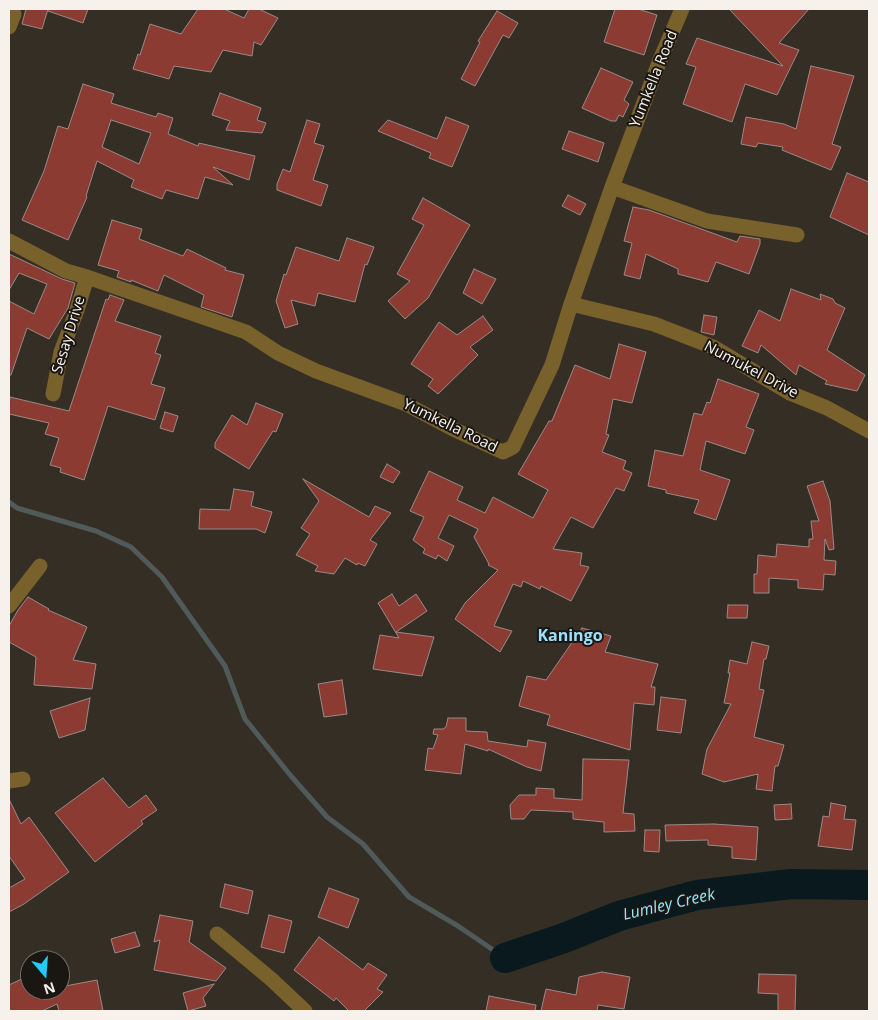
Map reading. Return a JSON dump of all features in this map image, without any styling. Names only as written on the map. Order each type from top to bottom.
[{"type":"street","name":"Yumkella Road","points":[[9,241],[66,271],[246,332],[278,352],[316,371],[406,404],[502,452],[513,447],[552,365],[612,187],[660,60],[682,9]]},
{"type":"street","points":[[612,187],[707,221],[798,234]]},
{"type":"street","name":"Sesay Drive","points":[[53,394],[61,352],[87,277]]},
{"type":"street","name":"Numukel Drive","points":[[571,304],[654,324],[713,347],[790,393],[827,408],[869,431]]},
{"type":"street","points":[[9,606],[40,566]]},
{"type":"street","points":[[217,934],[271,979],[305,1011]]},
{"type":"building","points":[[26,9],[48,9],[42,29],[22,24]]},
{"type":"building","points":[[48,9],[88,9],[83,23],[48,11]]},
{"type":"building","points":[[198,9],[224,9],[244,18],[249,9],[259,9],[278,18],[261,45],[254,42],[252,56],[223,50],[211,72],[174,66],[169,79],[133,69],[138,54],[140,55],[150,24],[181,34]]},
{"type":"building","points":[[615,9],[638,9],[657,15],[644,55],[604,42]]},
{"type":"building","points":[[729,9],[809,9],[779,43],[799,50],[777,95],[745,84],[732,122],[683,104],[696,67],[686,64],[697,38],[783,66]]},
{"type":"building","points":[[497,11],[518,23],[509,38],[503,35],[475,86],[461,79],[480,42],[478,41]]},
{"type":"building","points":[[811,66],[854,76],[832,144],[841,147],[831,170],[782,150],[783,147],[758,143],[756,147],[741,144],[746,117],[784,124],[796,129]]},
{"type":"building","points":[[601,68],[633,82],[624,100],[629,104],[623,117],[619,115],[616,121],[611,121],[582,108]]},
{"type":"building","points":[[83,84],[114,94],[111,103],[156,117],[158,113],[173,118],[168,134],[198,146],[199,143],[255,156],[249,180],[213,167],[233,185],[205,177],[198,199],[166,190],[162,199],[131,187],[134,180],[97,161],[87,197],[68,240],[22,220],[44,171],[58,126],[68,129]],"holes":[[[111,120],[151,133],[139,164],[102,147]]]},
{"type":"building","points":[[220,93],[261,108],[257,120],[266,123],[262,133],[226,130],[230,121],[212,115]]},
{"type":"building","points":[[446,117],[469,126],[452,167],[429,158],[431,153],[378,131],[388,120],[437,139]]},
{"type":"building","points":[[307,120],[320,124],[314,143],[324,146],[313,180],[328,185],[321,206],[277,190],[277,184],[283,169],[290,172]]},
{"type":"building","points":[[569,131],[604,143],[598,162],[562,149]]},
{"type":"building","points":[[847,173],[869,182],[869,235],[830,217]]},
{"type":"building","points":[[568,195],[586,204],[580,215],[562,206]]},
{"type":"building","points":[[423,198],[470,225],[428,298],[405,319],[388,301],[410,281],[397,274],[424,225],[412,219]]},
{"type":"building","points":[[633,207],[649,210],[737,242],[740,236],[760,239],[749,274],[716,262],[708,282],[678,274],[678,269],[646,254],[640,279],[624,275],[632,243],[624,241]]},
{"type":"building","points":[[112,220],[142,229],[139,239],[183,256],[187,249],[226,268],[225,270],[244,275],[232,317],[201,307],[204,295],[164,275],[158,291],[131,280],[131,282],[117,277],[119,271],[98,265]]},
{"type":"building","points":[[347,238],[374,247],[367,265],[365,264],[355,302],[318,293],[315,306],[291,300],[298,324],[285,328],[276,301],[284,274],[286,275],[296,247],[339,261]]},
{"type":"building","points":[[9,254],[62,279],[75,283],[68,308],[49,339],[27,328],[11,375],[9,375],[9,301],[34,314],[47,284],[19,273],[9,290]]},
{"type":"building","points":[[474,269],[496,279],[482,304],[463,293]]},
{"type":"building","points":[[791,289],[821,300],[820,294],[833,299],[835,303],[845,308],[827,350],[865,375],[857,391],[825,384],[827,381],[799,365],[796,375],[761,345],[758,353],[742,346],[759,310],[780,321]]},
{"type":"building","points":[[110,295],[124,300],[115,321],[161,336],[155,353],[161,355],[151,384],[165,388],[155,420],[108,406],[84,480],[60,472],[61,468],[50,465],[59,438],[45,434],[49,423],[9,414],[9,404],[10,397],[69,411],[106,299],[108,300]]},
{"type":"building","points":[[704,315],[717,317],[714,335],[701,332]]},
{"type":"building","points":[[483,316],[493,330],[470,347],[478,355],[438,394],[428,386],[433,379],[411,364],[439,322],[457,335]]},
{"type":"building","points":[[619,344],[646,352],[632,403],[613,399],[606,434],[609,435],[602,452],[626,461],[623,469],[632,473],[624,491],[616,488],[593,528],[571,517],[553,549],[582,553],[580,565],[589,567],[571,601],[541,586],[540,589],[523,581],[521,587],[513,584],[494,626],[512,631],[500,652],[455,619],[465,603],[498,570],[488,565],[474,537],[478,529],[449,515],[438,538],[454,546],[447,561],[438,555],[436,559],[423,553],[425,549],[413,540],[424,517],[410,511],[429,471],[463,487],[457,500],[485,513],[493,497],[533,518],[548,490],[518,474],[549,421],[552,421],[575,365],[610,379]]},
{"type":"building","points":[[718,379],[759,394],[746,427],[754,430],[745,454],[706,441],[700,470],[730,480],[716,520],[694,513],[699,500],[666,493],[666,490],[648,486],[655,450],[683,456],[694,413],[702,415],[707,402],[710,403]]},
{"type":"building","points":[[256,403],[283,414],[276,432],[273,431],[249,469],[215,448],[215,443],[232,415],[247,425]]},
{"type":"building","points":[[165,412],[178,416],[173,432],[160,428]]},
{"type":"building","points":[[387,464],[400,472],[393,483],[380,477]]},
{"type":"building","points":[[303,479],[369,517],[375,506],[391,513],[370,540],[377,544],[365,566],[358,563],[357,565],[345,558],[334,574],[315,571],[318,566],[296,555],[310,534],[301,528],[319,501]]},
{"type":"building","points":[[823,481],[830,501],[834,549],[829,550],[825,539],[824,560],[836,561],[835,575],[824,574],[823,590],[798,588],[798,580],[769,578],[769,593],[754,593],[754,574],[757,574],[758,555],[776,557],[777,544],[809,547],[809,539],[813,539],[811,521],[819,521],[807,486]]},
{"type":"building","points":[[234,489],[254,492],[251,506],[272,512],[265,533],[256,529],[199,529],[200,509],[230,510]]},
{"type":"building","points":[[392,594],[399,606],[416,594],[427,611],[396,632],[434,637],[422,676],[373,669],[380,635],[399,638],[378,603]]},
{"type":"building","points":[[28,597],[48,610],[87,627],[73,660],[96,664],[92,689],[34,685],[36,657],[9,642],[9,626]]},
{"type":"building","points":[[728,605],[748,605],[747,618],[727,618]]},
{"type":"building","points":[[582,628],[611,636],[605,652],[658,664],[651,687],[655,687],[654,705],[634,703],[630,750],[547,725],[550,715],[519,706],[527,676],[546,680]]},
{"type":"building","points":[[752,642],[769,646],[766,659],[764,659],[759,689],[764,690],[754,737],[784,745],[778,766],[775,766],[772,791],[756,789],[758,774],[724,782],[702,774],[707,749],[731,704],[724,703],[730,673],[728,673],[730,660],[747,664]]},
{"type":"building","points":[[342,680],[347,714],[324,717],[318,684]]},
{"type":"building","points":[[661,697],[686,700],[681,733],[657,730]]},
{"type":"building","points":[[90,698],[85,730],[59,738],[50,711]]},
{"type":"building","points":[[448,718],[466,718],[466,731],[487,732],[488,741],[527,747],[528,740],[546,743],[541,771],[527,767],[488,749],[488,751],[465,744],[461,774],[425,770],[428,748],[433,749],[438,735],[433,734],[434,729],[446,727]]},
{"type":"building","points":[[583,759],[629,760],[623,813],[634,814],[635,831],[604,832],[604,822],[573,819],[573,812],[531,810],[524,819],[511,819],[510,805],[519,795],[536,795],[536,788],[554,789],[554,798],[582,800]]},
{"type":"building","points":[[103,778],[129,808],[146,795],[157,810],[141,821],[143,824],[95,862],[55,813]]},
{"type":"building","points":[[9,799],[21,824],[29,817],[69,872],[24,904],[9,912],[9,888],[25,879],[9,856]]},
{"type":"building","points":[[831,803],[846,806],[844,819],[856,820],[852,850],[818,846],[823,816],[829,817]]},
{"type":"building","points":[[791,804],[792,819],[775,820],[774,805]]},
{"type":"building","points":[[714,824],[758,827],[756,860],[732,858],[732,847],[708,845],[708,840],[666,841],[665,825]]},
{"type":"building","points":[[645,830],[660,830],[659,852],[644,851]]},
{"type":"building","points":[[225,884],[253,891],[248,914],[220,907]]},
{"type":"building","points":[[329,888],[359,899],[348,928],[318,917]]},
{"type":"building","points":[[160,915],[193,921],[189,942],[226,968],[216,981],[154,970],[160,940],[154,942]]},
{"type":"building","points":[[269,915],[292,921],[284,953],[261,947]]},
{"type":"building","points":[[135,932],[140,946],[115,953],[111,939]]},
{"type":"building","points":[[319,937],[363,970],[368,963],[387,975],[377,989],[383,992],[364,1011],[349,1011],[336,998],[334,1001],[294,970]]},
{"type":"building","points":[[602,972],[630,977],[624,1009],[598,1005],[597,1011],[541,1011],[546,989],[576,995],[579,977]]},
{"type":"building","points":[[759,974],[796,975],[795,1011],[778,1011],[778,994],[758,993]]},
{"type":"building","points":[[20,980],[20,1000],[70,1000],[70,985],[97,980],[103,1011],[59,1011],[57,1004],[42,1011],[9,1011],[9,985]]},
{"type":"building","points":[[214,984],[203,998],[206,1006],[188,1011],[183,993]]},
{"type":"building","points":[[489,996],[536,1005],[535,1011],[486,1011]]},
{"type":"waterway","points":[[9,502],[17,508],[96,531],[131,547],[162,577],[225,666],[245,719],[327,817],[363,844],[409,897],[458,926],[505,958]]},
{"type":"waterway","name":"Lumley Creek","points":[[505,958],[564,938],[619,916],[697,895],[791,884],[869,885]]},
{"type":"district","name":"Kaningo","points":[[570,636]]}]
